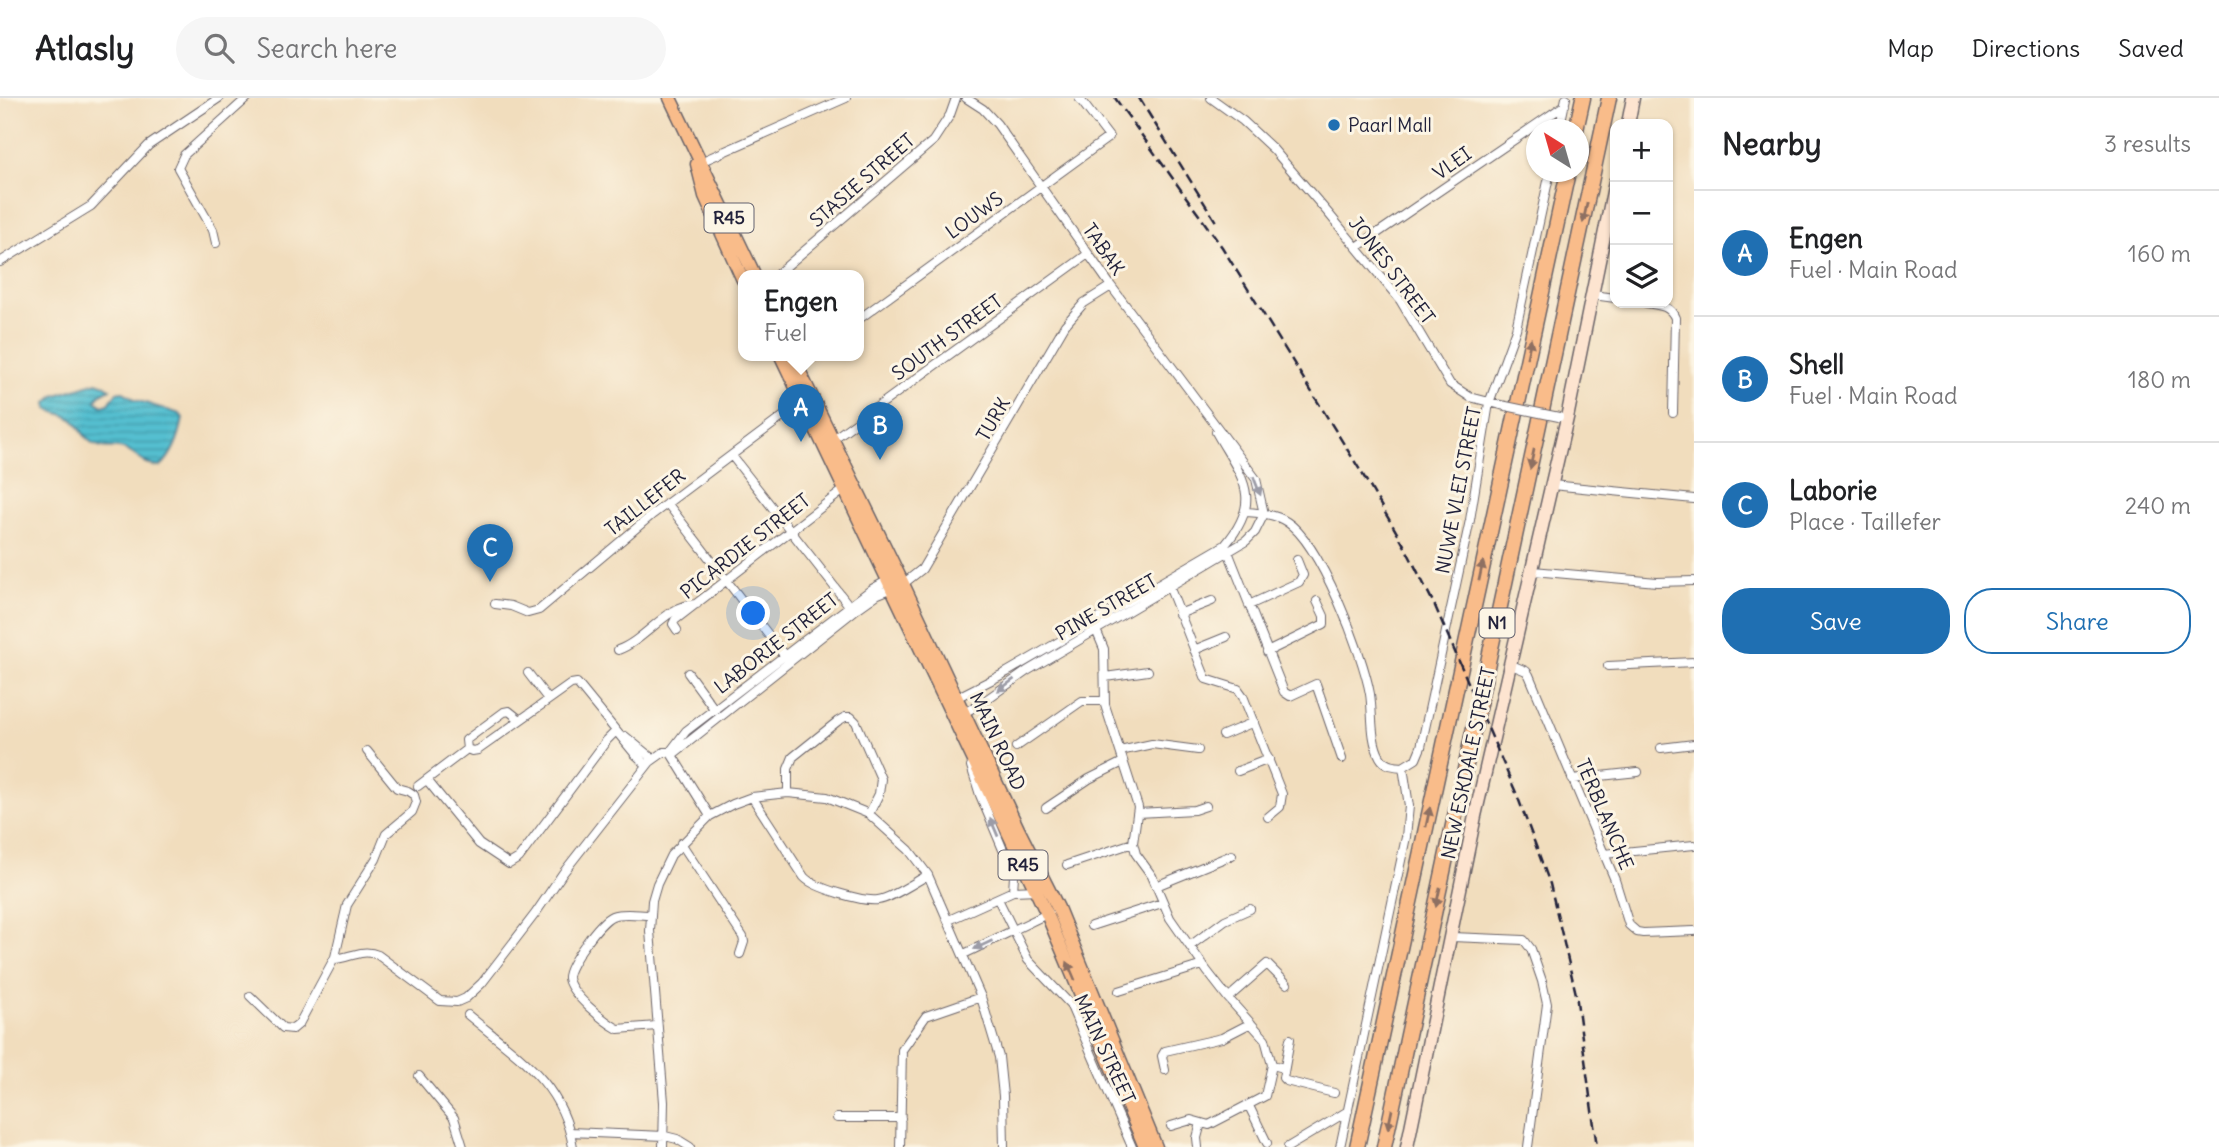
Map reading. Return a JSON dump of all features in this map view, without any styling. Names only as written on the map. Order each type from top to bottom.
[{"type":"highway","points":[[1578,119],[1583,98]]},
{"type":"highway","name":"N1","points":[[1384,1147],[1609,98]]},
{"type":"highway","name":"N1","points":[[1357,1147],[1566,182]]},
{"type":"highway","points":[[1350,1147],[1393,978]]},
{"type":"main road","name":"R45","points":[[670,98],[752,270]]},
{"type":"main road","name":"R45","points":[[697,159],[705,196],[738,270]]},
{"type":"main road","name":"MAIN ROAD","points":[[792,363],[828,443],[899,580],[1041,889]]},
{"type":"main road","name":"MAIN ROAD","points":[[828,443],[845,489],[899,580]]},
{"type":"main road","name":"MAIN ROAD","points":[[959,715],[966,744],[1053,911],[1156,1147]]},
{"type":"main road","name":"MAIN ROAD","points":[[1053,911],[1145,1147]]},
{"type":"street","points":[[0,262],[91,206],[149,145],[219,98]]},
{"type":"street","points":[[216,243],[213,230],[178,168],[184,155],[247,98]]},
{"type":"street","points":[[697,159],[846,98]]},
{"type":"street","name":"STASIE STREET","points":[[782,270],[933,141],[950,115],[956,98]]},
{"type":"street","name":"TABAK","points":[[966,98],[983,109],[997,124],[1111,286],[1212,424],[1236,451],[1256,479],[1264,514]]},
{"type":"street","name":"LOUWS","points":[[864,315],[1109,137],[1079,98]]},
{"type":"street","name":"JONES STREET","points":[[1211,98],[1243,121],[1273,149],[1357,247],[1400,300],[1450,384],[1470,397],[1563,418]]},
{"type":"street","points":[[1629,119],[1633,98]]},
{"type":"street","points":[[1562,119],[1566,101]]},
{"type":"street","name":"VLEI","points":[[1357,247],[1566,101]]},
{"type":"street","name":"NUWE VLEI STREET","points":[[1403,767],[1416,759],[1421,747],[1470,520],[1489,402],[1516,329],[1548,182]]},
{"type":"street","name":"NEW ESKDALE STREET","points":[[1407,1147],[1475,816],[1533,571],[1563,418],[1593,295],[1610,208]]},
{"type":"street","name":"SOUTH STREET","points":[[828,443],[1088,254]]},
{"type":"street","name":"TURK","points":[[899,580],[922,569],[933,555],[1065,326],[1084,303],[1111,286]]},
{"type":"street","points":[[1593,295],[1610,297]]},
{"type":"street","points":[[1668,308],[1675,318],[1673,413]]},
{"type":"street","name":"TAILLEFER","points":[[495,604],[511,606],[528,613],[539,610],[620,540],[807,399]]},
{"type":"street","name":"TABAK","points":[[1212,424],[1241,475],[1245,486],[1246,512]]},
{"type":"street","points":[[732,456],[852,608]]},
{"type":"street","points":[[1552,485],[1694,499]]},
{"type":"street","name":"PICARDIE STREET","points":[[677,630],[674,622],[845,489]]},
{"type":"street","points":[[667,503],[787,659]]},
{"type":"street","points":[[1246,512],[1283,520],[1295,528],[1317,559],[1356,640],[1363,662],[1377,751],[1388,765],[1403,767],[1409,806],[1406,837],[1340,1147]]},
{"type":"street","name":"PINE STREET","points":[[1227,549],[1246,512]]},
{"type":"street","name":"PINE STREET","points":[[952,700],[1093,627],[1251,537],[1264,514]]},
{"type":"street","points":[[1227,549],[1283,692],[1288,696],[1316,684],[1342,759]]},
{"type":"street","points":[[1249,605],[1298,582],[1303,575],[1297,560]]},
{"type":"street","points":[[1533,571],[1657,582],[1694,581]]},
{"type":"street","name":"LABORIE STREET","points":[[650,762],[664,752],[671,753],[681,736],[720,710],[852,608],[899,580]]},
{"type":"street","points":[[1168,584],[1206,679],[1238,689],[1254,722],[1282,799],[1280,807],[1268,817]]},
{"type":"street","points":[[1179,614],[1212,601]]},
{"type":"street","points":[[1267,652],[1324,624],[1324,616],[1317,601]]},
{"type":"street","points":[[618,650],[635,641],[682,606],[697,604]]},
{"type":"street","points":[[1093,627],[1104,649],[1105,701],[1136,800],[1138,813],[1133,843],[1136,854],[1148,870],[1162,903],[1203,965],[1265,1039],[1272,1065],[1267,1094],[1249,1106],[1209,1125],[1186,1121],[1171,1126]]},
{"type":"street","name":"PINE STREET","points":[[959,715],[1093,627]]},
{"type":"street","points":[[1194,650],[1226,636]]},
{"type":"street","points":[[1608,666],[1694,662]]},
{"type":"street","name":"TERBLANCHE","points":[[1509,664],[1526,671],[1529,676],[1615,880],[1632,929],[1643,933],[1694,931]]},
{"type":"street","points":[[1105,677],[1148,671]]},
{"type":"street","points":[[528,673],[548,699]]},
{"type":"street","points":[[688,673],[720,710]]},
{"type":"street","points":[[334,959],[370,951],[440,1000],[448,1002],[466,998],[482,983],[650,762],[616,731],[577,683],[548,699],[478,750],[467,749],[418,786]]},
{"type":"street","points":[[1016,747],[1082,701],[1105,701]]},
{"type":"street","points":[[467,749],[466,740],[504,712],[509,711],[519,719]]},
{"type":"street","points":[[788,793],[788,769],[793,757],[838,721],[851,717],[856,722],[881,779],[879,794],[869,814]]},
{"type":"street","points":[[1223,734],[1254,722]]},
{"type":"street","points":[[427,780],[473,837],[503,863],[509,864],[519,858],[616,731]]},
{"type":"street","name":"MAIN ROAD","points":[[966,744],[980,795],[1014,876],[1013,891]]},
{"type":"street","points":[[1120,751],[1148,744],[1198,750]]},
{"type":"street","points":[[1661,748],[1694,744]]},
{"type":"street","points":[[250,996],[283,1028],[293,1029],[310,1007],[334,959],[347,905],[370,869],[386,834],[409,816],[415,802],[414,795],[397,789],[367,751]]},
{"type":"street","points":[[671,753],[710,816]]},
{"type":"street","points":[[1238,771],[1269,760]]},
{"type":"street","points":[[1046,808],[1082,783],[1123,761]]},
{"type":"street","points":[[1573,779],[1639,772]]},
{"type":"street","points":[[663,1147],[665,1136],[650,915],[657,884],[662,870],[681,843],[710,816],[752,797],[788,793],[827,797],[869,814],[909,850],[928,874],[981,997],[999,1057],[1004,1147]]},
{"type":"street","points":[[752,797],[804,877],[814,884],[865,899],[879,900],[928,874]]},
{"type":"street","points":[[1138,813],[1194,810],[1206,806]]},
{"type":"street","points":[[681,843],[743,937],[740,954]]},
{"type":"street","points":[[1067,865],[1133,843]]},
{"type":"street","points":[[1604,854],[1694,845]]},
{"type":"street","points":[[1156,886],[1232,855]]},
{"type":"street","points":[[949,920],[1013,891],[1041,889]]},
{"type":"street","name":"MAIN STREET","points":[[998,899],[1028,960],[1070,1004],[1132,1147]]},
{"type":"street","points":[[1091,926],[1162,903]]},
{"type":"street","points":[[1190,946],[1225,920],[1250,909]]},
{"type":"street","points":[[964,954],[1053,911]]},
{"type":"street","points":[[650,915],[620,915],[608,919],[572,964],[568,978],[580,997],[618,1029],[657,1026]]},
{"type":"street","points":[[1452,937],[1524,940],[1536,962],[1545,993],[1546,1018],[1528,1147]]},
{"type":"street","points":[[1228,998],[1267,964],[1287,984]]},
{"type":"street","points":[[1119,991],[1203,965]]},
{"type":"street","points":[[900,1147],[900,1055],[905,1044],[926,1016],[981,997]]},
{"type":"street","points":[[468,1015],[543,1080],[554,1093],[570,1132],[573,1147]]},
{"type":"street","points":[[1165,1070],[1161,1056],[1165,1051],[1222,1038],[1251,1023]]},
{"type":"street","points":[[1290,1039],[1282,1077],[1286,1081],[1335,1093]]},
{"type":"street","points":[[1272,1065],[1284,1068]]},
{"type":"street","points":[[419,1076],[454,1118],[463,1147]]},
{"type":"street","points":[[1249,1106],[1266,1143]]},
{"type":"street","points":[[1288,1147],[1348,1111]]},
{"type":"street","points":[[837,1118],[901,1118]]},
{"type":"street","points":[[1198,1147],[1196,1142],[1200,1123]]},
{"type":"street","points":[[570,1132],[665,1136],[690,1147]]},
{"type":"water","points":[[97,382],[110,389],[99,395],[96,401],[102,406],[109,404],[117,392],[122,391],[136,400],[180,414],[183,418],[169,457],[160,467],[146,463],[123,449],[95,444],[88,440],[73,420],[48,409],[47,403],[54,396]]},
{"type":"railway","points":[[1115,98],[1222,247],[1363,475],[1404,545],[1435,606],[1517,795],[1550,884],[1576,994],[1597,1147]]},
{"type":"railway","points":[[1139,98],[1218,225]]},
{"type":"place","name":"Paarl Mall","points":[[1334,125]]},
{"type":"place","name":"Engen","points":[[801,442]]},
{"type":"place","name":"Shell","points":[[880,460]]},
{"type":"place","name":"Laborie","points":[[490,582]]}]
